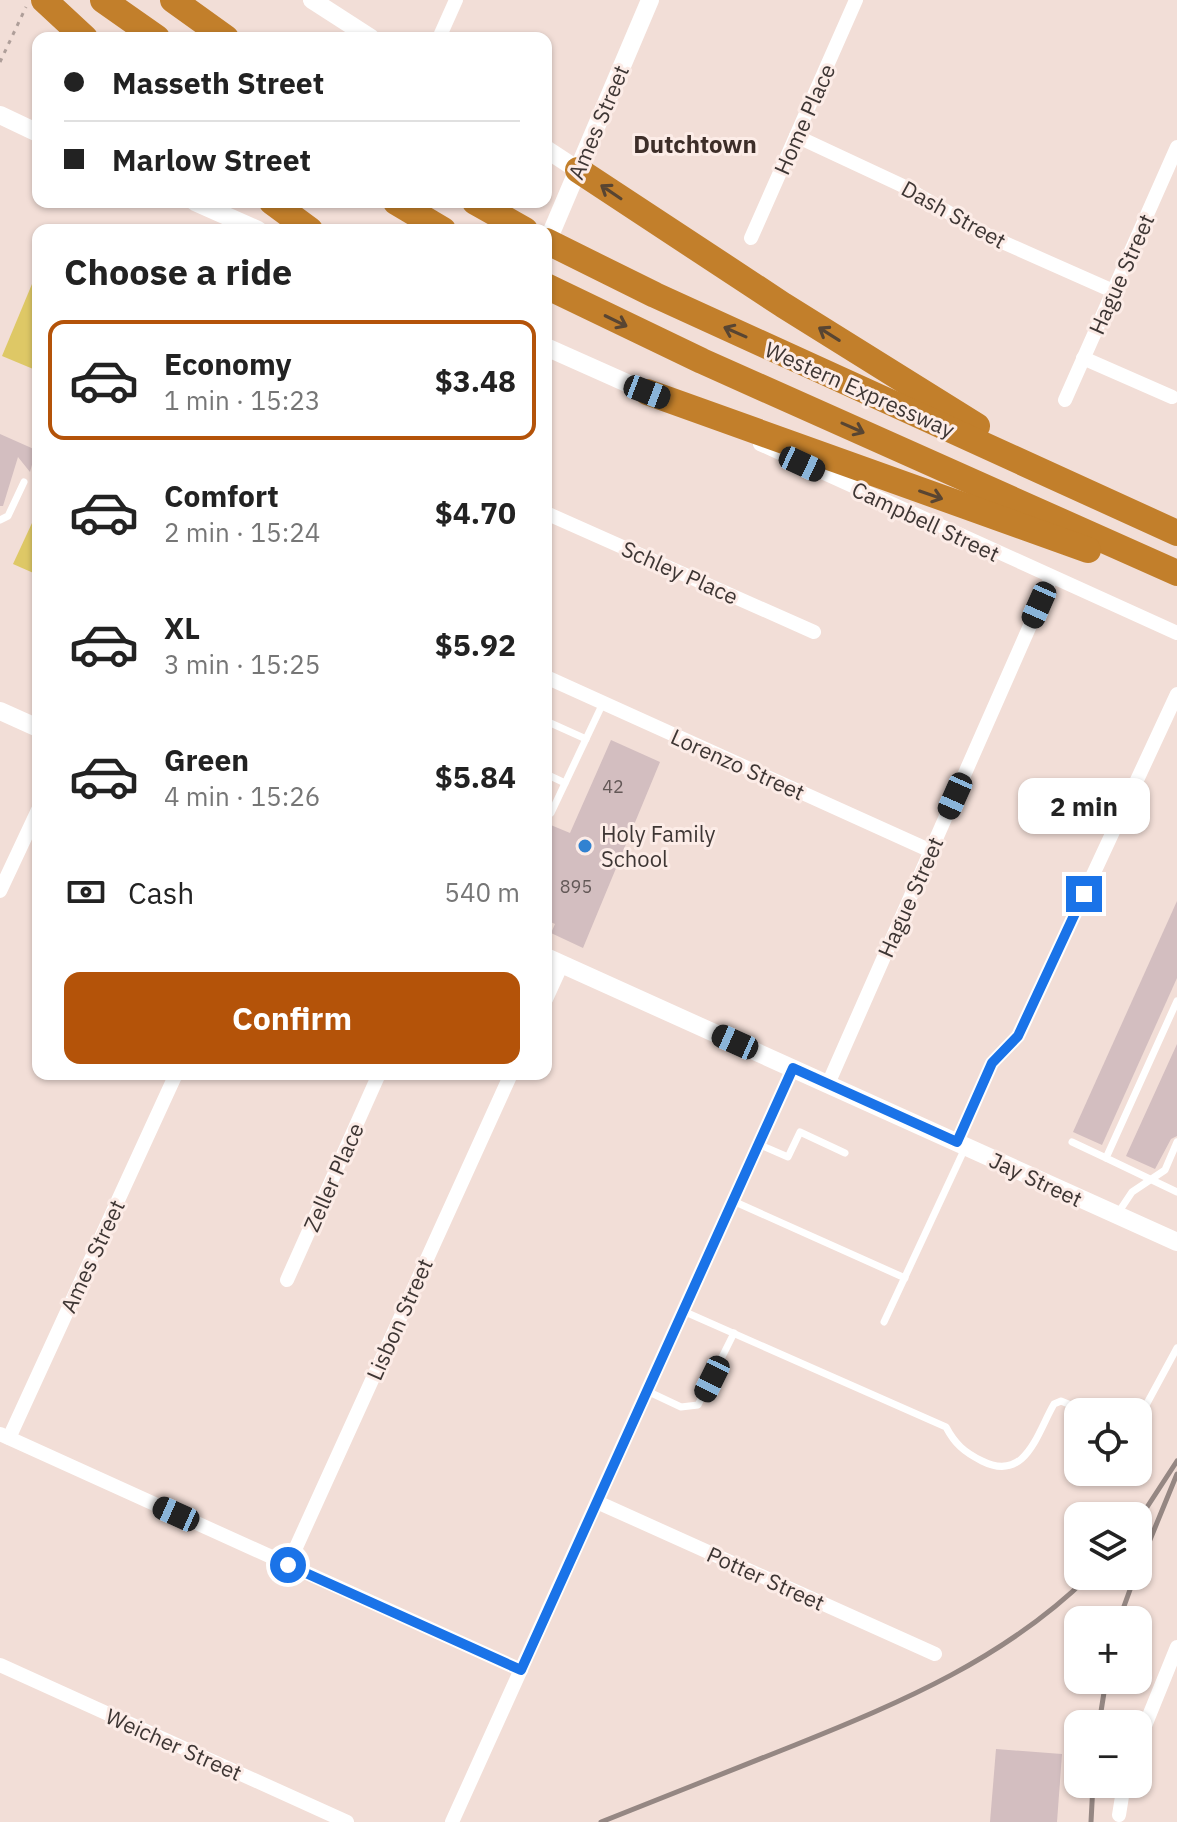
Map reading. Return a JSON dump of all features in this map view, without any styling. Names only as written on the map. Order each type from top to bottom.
[{"type":"highway","points":[[44,0],[79,32]]},
{"type":"highway","points":[[103,0],[148,32]]},
{"type":"highway","points":[[173,0],[218,32]]},
{"type":"highway","points":[[578,170],[951,411],[1170,530]]},
{"type":"highway","points":[[280,208],[302,224]]},
{"type":"highway","points":[[406,208],[433,224]]},
{"type":"highway","points":[[486,208],[514,224]]},
{"type":"highway","name":"Western Expressway","points":[[552,246],[1170,530]]},
{"type":"highway","name":"Western Expressway","points":[[552,289],[688,355],[1177,573]]},
{"type":"highway","points":[[647,392],[1177,581]]},
{"type":"street","points":[[312,0],[362,32]]},
{"type":"street","points":[[442,32],[456,0]]},
{"type":"street","name":"Ames Street","points":[[552,230],[650,0]]},
{"type":"street","name":"Home Place","points":[[751,238],[856,0]]},
{"type":"street","points":[[0,115],[32,130]]},
{"type":"street","name":"Dash Street","points":[[796,136],[901,185],[989,236],[1113,291]]},
{"type":"street","name":"Hague Street","points":[[1065,400],[1177,147]]},
{"type":"street","points":[[552,153],[578,170]]},
{"type":"street","points":[[208,208],[242,224]]},
{"type":"street","name":"Campbell Street","points":[[552,350],[1177,633]]},
{"type":"street","points":[[1083,358],[1172,397]]},
{"type":"street","name":"Schley Place","points":[[552,516],[814,632]]},
{"type":"street","name":"Hague Street","points":[[828,1084],[1051,578]]},
{"type":"street","name":"Lorenzo Street","points":[[552,680],[931,851]]},
{"type":"street","points":[[962,1144],[992,1063],[1018,1036],[1177,694]]},
{"type":"street","points":[[0,711],[32,725]]},
{"type":"street","points":[[0,891],[32,823]]},
{"type":"street","name":"Jay Street","points":[[554,960],[1177,1242]]},
{"type":"street","points":[[452,1822],[793,1068]]},
{"type":"street","name":"Ames Street","points":[[4,1436],[173,1080]]},
{"type":"street","name":"Zeller Place","points":[[287,1280],[376,1080]]},
{"type":"street","name":"Lisbon Street","points":[[288,1565],[508,1080]]},
{"type":"street","points":[[4,1436],[521,1670]]},
{"type":"street","name":"Potter Street","points":[[597,1502],[935,1654]]},
{"type":"street","points":[[1151,1710],[1177,1647]]},
{"type":"street","name":"Weicher Street","points":[[0,1665],[347,1822]]},
{"type":"street","points":[[1119,1815],[1122,1798]]},
{"type":"lane","points":[[0,520],[8,516],[24,482]]},
{"type":"lane","points":[[552,811],[603,703]]},
{"type":"lane","points":[[552,724],[586,739]]},
{"type":"lane","points":[[552,777],[565,783]]},
{"type":"lane","points":[[1106,1158],[1177,1001]]},
{"type":"lane","points":[[758,1144],[788,1157],[800,1132],[845,1153]]},
{"type":"lane","points":[[1072,1142],[1177,1192]]},
{"type":"lane","points":[[1117,1215],[1132,1192],[1165,1170],[1177,1142]]},
{"type":"lane","points":[[884,1322],[962,1144]]},
{"type":"lane","points":[[733,1201],[905,1278]]},
{"type":"lane","points":[[683,1311],[946,1427],[955,1445],[994,1466],[1005,1468],[1024,1458],[1054,1404],[1064,1402]]},
{"type":"lane","points":[[647,1391],[681,1407],[698,1405],[734,1333]]},
{"type":"lane","points":[[1150,1398],[1177,1348]]},
{"type":"path","points":[[0,62],[29,0]]},
{"type":"shaded area","points":[[32,284],[32,368],[2,356]]},
{"type":"shaded area","points":[[32,523],[32,572],[13,564]]},
{"type":"building","points":[[0,434],[32,448],[32,465],[30,472],[18,457],[3,506],[0,506]]},
{"type":"building","name":"Holy Family School","points":[[611,740],[660,762],[583,948],[552,933],[555,924],[552,923],[552,826],[570,833]]},
{"type":"building","points":[[1177,901],[1177,978],[1102,1145],[1073,1132]]},
{"type":"building","points":[[1177,1044],[1177,1136],[1171,1139],[1155,1169],[1126,1156]]},
{"type":"building","points":[[996,1749],[1062,1754],[1057,1822],[990,1822]]},
{"type":"railway","points":[[1150,1502],[1177,1461]]},
{"type":"railway","points":[[1152,1535],[1177,1474]]},
{"type":"railway","points":[[601,1822],[835,1729],[913,1694],[988,1654],[1023,1631],[1074,1590]]},
{"type":"railway","points":[[1124,1606],[1130,1590]]},
{"type":"railway","points":[[1101,1710],[1104,1694]]},
{"type":"railway","points":[[1091,1822],[1092,1798]]},
{"type":"place","name":"Holy Family School","points":[[585,846]]},
{"type":"district","name":"Dutchtown","points":[[695,144]]},
{"type":"route","points":[[288,1565],[521,1670],[793,1068],[957,1142],[992,1063],[1018,1036],[1084,894]]}]
